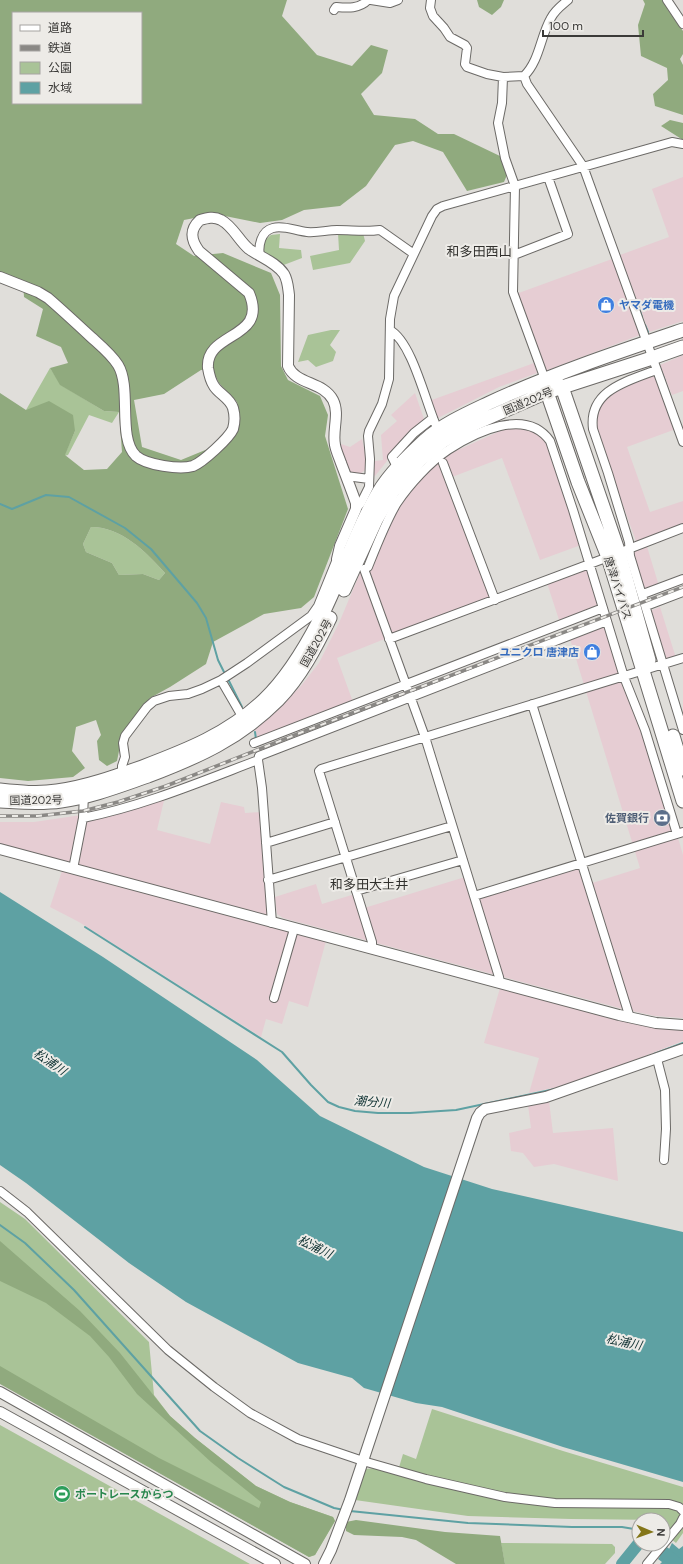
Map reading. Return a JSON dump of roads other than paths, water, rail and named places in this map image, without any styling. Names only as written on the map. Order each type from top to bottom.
[{"type":"highway","points":[[547,378],[683,330]]},
{"type":"highway","points":[[547,378],[562,387],[654,364],[683,347]]},
{"type":"highway","name":"唐津バイパス","points":[[547,378],[547,392],[578,482],[619,553]]},
{"type":"highway","name":"国道202号","points":[[0,801],[30,803],[59,801],[122,774],[189,750],[215,736],[243,718],[265,699],[282,679],[302,651],[315,620],[330,600],[350,564],[370,547],[376,520],[393,491],[420,460],[443,440],[471,411],[547,378]]},
{"type":"highway","name":"唐津バイパス","points":[[562,387],[619,553],[683,769]]},
{"type":"highway","name":"国道202号","points":[[0,790],[28,792],[84,791],[125,784],[194,758],[218,746],[250,724],[278,700],[313,654],[350,564],[364,521],[379,492],[424,433],[443,440],[476,423],[562,387]]},
{"type":"highway","name":"唐津バイパス","points":[[653,667],[683,801]]},
{"type":"street","points":[[334,10],[336,7],[351,8],[364,5],[370,0],[390,3],[398,0]]},
{"type":"street","points":[[431,0],[430,8],[433,16],[450,37],[466,45],[465,64],[467,67],[486,74],[503,77],[524,76],[531,69],[550,19],[555,11],[568,0]]},
{"type":"street","points":[[667,0],[683,24]]},
{"type":"street","points":[[524,76],[527,84],[583,166],[683,442]]},
{"type":"street","points":[[503,77],[502,103],[498,123],[505,158],[515,186],[513,292],[543,374],[547,378]]},
{"type":"street","points":[[500,983],[463,860],[406,684],[389,639],[340,546],[356,509],[361,503],[369,487],[370,459],[368,436],[388,388],[390,379],[390,314],[394,296],[432,216],[437,209],[583,166],[672,142],[683,144]]},
{"type":"street","points":[[514,255],[568,234],[548,177]]},
{"type":"street","points":[[0,277],[38,292],[48,298],[109,353],[119,366],[124,383],[129,445],[134,454],[142,461],[153,465],[185,467],[194,466],[220,444],[232,430],[235,419],[233,407],[228,399],[214,386],[209,375],[208,364],[210,355],[217,346],[247,326],[252,318],[253,310],[252,300],[249,293],[200,251],[193,242],[193,229],[200,220],[214,218],[221,220],[229,226],[248,248],[276,266],[285,275],[289,295],[288,366],[290,372],[320,387],[328,393],[333,400],[336,410],[334,436],[335,447],[356,502],[356,509]]},
{"type":"street","points":[[260,256],[259,249],[261,239],[268,231],[274,228],[307,232],[380,230],[414,254]]},
{"type":"street","points":[[390,330],[395,333],[410,356],[432,418],[443,440],[478,434],[510,424],[527,425],[546,434],[550,441],[573,510],[624,676],[680,833],[474,896]]},
{"type":"street","points":[[619,553],[608,473],[593,429],[592,422],[594,410],[599,400],[607,392],[654,364]]},
{"type":"street","points":[[506,410],[510,424]]},
{"type":"street","points":[[424,433],[432,418]]},
{"type":"street","points":[[443,463],[495,600]]},
{"type":"street","points":[[346,476],[369,479]]},
{"type":"street","points":[[389,639],[683,528]]},
{"type":"street","points":[[619,553],[630,556],[646,606],[653,667],[683,730]]},
{"type":"street","points":[[643,594],[683,579]]},
{"type":"street","points":[[646,606],[683,592]]},
{"type":"street","points":[[254,744],[603,608]]},
{"type":"street","points":[[122,774],[122,766],[125,757],[123,743],[125,736],[147,707],[154,701],[169,696],[188,694],[221,680],[315,620]]},
{"type":"street","points":[[272,923],[262,788],[258,760],[259,756],[607,621]]},
{"type":"street","points":[[372,949],[372,942],[319,770],[683,658]]},
{"type":"street","points":[[221,680],[243,718]]},
{"type":"street","points":[[532,704],[630,1018]]},
{"type":"street","points":[[83,818],[136,805],[258,760]]},
{"type":"street","points":[[73,869],[83,818],[84,791]]},
{"type":"street","points":[[266,843],[335,822]]},
{"type":"street","points":[[268,880],[452,826]]},
{"type":"street","points":[[0,849],[630,1018],[656,1023],[683,1025]]},
{"type":"street","points":[[356,890],[463,860]]},
{"type":"street","points":[[274,998],[294,929]]},
{"type":"street","points":[[324,1564],[344,1518],[477,1118],[480,1113],[485,1109],[546,1097],[683,1049]]},
{"type":"street","points":[[657,1059],[665,1090],[666,1129],[664,1160]]},
{"type":"street","points":[[0,1191],[27,1212],[168,1350],[250,1414],[298,1439],[426,1478],[505,1497],[554,1503],[669,1504],[679,1507],[683,1511]]},
{"type":"street","points":[[0,1392],[305,1564]]},
{"type":"street","points":[[0,1412],[275,1564]]},
{"type":"street","points":[[650,1561],[682,1523]]},
{"type":"water","name":"松浦川","points":[[0,892],[103,957],[257,1060],[320,1116],[424,1167],[492,1189],[683,1232],[683,1482],[563,1447],[442,1407],[416,1403],[364,1388],[352,1378],[298,1363],[186,1302],[129,1263],[26,1183],[0,1165]]},
{"type":"water","points":[[672,1543],[679,1549],[683,1546],[683,1564],[660,1564],[662,1562],[658,1559],[664,1552],[671,1552]]},
{"type":"waterway","points":[[637,302],[642,317]]},
{"type":"waterway","points":[[645,325],[648,332]]},
{"type":"waterway","points":[[660,368],[665,381]]},
{"type":"waterway","points":[[0,504],[12,509],[46,495],[69,497],[125,528],[151,549],[197,603],[206,618],[218,660],[224,672]]},
{"type":"waterway","points":[[228,679],[242,707]]},
{"type":"waterway","points":[[255,732],[256,739]]},
{"type":"waterway","name":"潮分川","points":[[85,927],[282,1052],[328,1102],[339,1107],[355,1111],[378,1113],[410,1113],[456,1110],[555,1089]]},
{"type":"waterway","name":"潮分川","points":[[654,1054],[683,1043]]},
{"type":"waterway","points":[[0,1225],[25,1243],[74,1290],[200,1431],[238,1458],[284,1487],[334,1508],[344,1510]]},
{"type":"waterway","points":[[350,1511],[468,1523],[631,1528]]},
{"type":"waterway","points":[[622,1564],[632,1552]]},
{"type":"waterway","points":[[664,1552],[678,1564]]},
{"type":"railway","points":[[0,816],[37,816],[83,811],[118,802],[166,786],[305,731],[683,587]]},
{"type":"place","name":"ヤマダ電機","points":[[606,305]]},
{"type":"place","name":"ユニクロ 唐津店","points":[[592,652]]},
{"type":"place","name":"佐賀銀行","points":[[662,818]]},
{"type":"place","name":"ボートレースからつ","points":[[62,1494]]},
{"type":"district","name":"和多田西山","points":[[479,251]]},
{"type":"district","name":"和多田大土井","points":[[369,884]]}]
